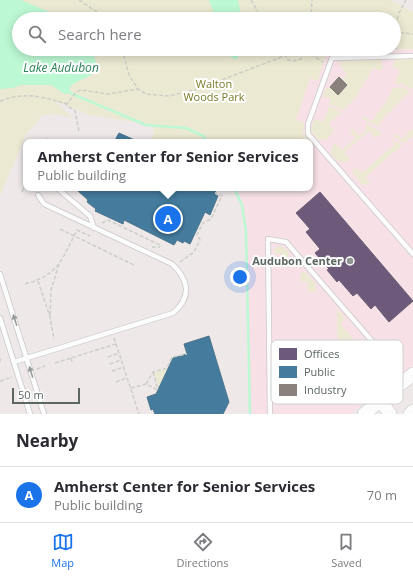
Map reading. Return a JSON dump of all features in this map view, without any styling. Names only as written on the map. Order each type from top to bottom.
[{"type":"main road","points":[[364,414],[377,404]]},
{"type":"main road","points":[[383,404],[390,414]]},
{"type":"main road","points":[[410,414],[413,411]]},
{"type":"lane","points":[[312,139],[308,134],[308,124],[332,58],[413,56]]},
{"type":"lane","points":[[313,140],[413,254]]},
{"type":"lane","points":[[61,191],[90,216],[94,228]]},
{"type":"lane","points":[[14,362],[173,314],[181,306],[186,295],[185,283],[180,272],[172,264],[44,204],[38,195]]},
{"type":"lane","points":[[270,414],[268,240],[286,242],[376,340]]},
{"type":"lane","points":[[0,274],[44,414]]},
{"type":"lane","points":[[0,318],[30,414]]},
{"type":"lane","points":[[403,369],[410,377]]},
{"type":"path","points":[[79,0],[97,12]]},
{"type":"path","points":[[251,0],[257,12]]},
{"type":"path","points":[[311,12],[312,0]]},
{"type":"path","points":[[399,12],[406,0]]},
{"type":"path","points":[[401,33],[413,34]]},
{"type":"path","points":[[124,56],[129,75],[138,89],[146,94],[169,96],[198,89],[282,56]]},
{"type":"path","points":[[286,56],[288,60],[294,61],[301,59],[303,56]]},
{"type":"path","points":[[314,56],[319,60]]},
{"type":"path","points":[[64,103],[68,102],[76,92],[85,90],[108,94],[138,89]]},
{"type":"path","points":[[0,101],[17,96],[36,96],[64,103],[75,111],[79,131]]},
{"type":"path","points":[[180,262],[194,252],[200,240],[198,235],[203,223],[211,219],[222,196],[216,194]]},
{"type":"path","points":[[99,225],[108,220],[162,246]]},
{"type":"path","points":[[60,229],[134,265]]},
{"type":"path","points":[[50,317],[51,290],[60,264],[77,230],[90,236]]},
{"type":"path","points":[[178,259],[182,266]]},
{"type":"path","points":[[25,284],[38,281],[60,264]]},
{"type":"path","points":[[38,281],[50,317],[54,339]]},
{"type":"path","points":[[114,338],[139,414]]},
{"type":"path","points":[[55,363],[116,344]]},
{"type":"path","points":[[108,357],[119,353]]},
{"type":"path","points":[[146,384],[153,372],[167,368],[172,357],[187,354]]},
{"type":"path","points":[[71,358],[72,362]]},
{"type":"path","points":[[110,364],[121,360]]},
{"type":"path","points":[[35,369],[45,366]]},
{"type":"path","points":[[112,371],[124,367]]},
{"type":"path","points":[[131,388],[146,384],[158,390],[153,372]]},
{"type":"path","points":[[0,380],[12,377]]},
{"type":"path","points":[[116,382],[127,378]]},
{"type":"shaded area","points":[[401,49],[413,49],[413,365],[403,373],[403,340],[271,340],[271,404],[364,404],[351,414],[250,414],[246,231],[239,191],[313,191],[313,139],[234,139],[315,56],[401,56]]},
{"type":"green space","name":"Walton Woods Park","points":[[0,0],[390,0],[413,12],[413,49],[401,49],[401,12],[12,12],[12,56],[325,56],[318,81],[310,78],[296,120],[304,123],[303,134],[312,127],[315,119],[323,122],[329,106],[342,112],[329,123],[334,130],[326,140],[318,139],[313,132],[308,139],[152,139],[154,125],[90,115],[53,100],[73,118],[56,114],[43,115],[26,134],[0,196]]},
{"type":"green space","points":[[397,59],[413,59],[413,87],[411,89],[402,84],[395,84],[400,70],[393,67],[394,61]]},
{"type":"green space","points":[[380,60],[383,64],[381,71],[373,68],[356,97],[344,110],[329,104],[331,99],[323,96],[327,88],[330,87],[338,94],[346,85],[342,80],[347,74],[340,66],[341,61]]},
{"type":"green space","points":[[402,87],[410,91],[379,123],[382,127],[362,118],[364,116],[372,121],[386,102],[393,88]]},
{"type":"green space","points":[[367,124],[382,133],[375,138],[369,131],[344,152],[350,160],[346,162],[338,161],[331,154],[331,150],[335,143],[342,150],[356,138],[350,131],[353,129],[359,136],[367,129],[365,126]]},
{"type":"green space","points":[[413,128],[413,135],[404,143],[393,136],[397,134],[402,139]]},
{"type":"green space","points":[[391,140],[402,144],[365,177],[370,183],[368,185],[361,184],[352,171],[356,168],[362,173],[395,144]]},
{"type":"green space","points":[[282,246],[288,251],[289,254],[287,258],[282,258],[282,254],[274,254],[277,247]]},
{"type":"green space","points":[[304,272],[316,284],[315,292],[308,292],[308,282],[300,280],[301,273]]},
{"type":"green space","points":[[337,308],[345,318],[340,324],[354,340],[338,340]]},
{"type":"green space","points":[[167,369],[159,387],[154,373]]},
{"type":"water","name":"Lake Audubon","points":[[0,0],[21,0],[49,12],[12,12],[12,56],[94,56],[98,69],[92,75],[73,84],[70,87],[70,93],[65,94],[51,85],[21,85],[12,88],[0,89]]},
{"type":"water","points":[[209,0],[238,0],[241,12],[213,12]]},
{"type":"water","points":[[230,56],[239,56],[236,60]]},
{"type":"building: Offices","name":"Audubon Center","points":[[320,192],[413,301],[389,322],[375,305],[371,309],[357,293],[353,296],[339,280],[337,282],[327,270],[329,269],[315,253],[320,249],[306,232],[310,229],[296,213]]},
{"type":"building: Public","points":[[119,133],[132,139],[116,139]]},
{"type":"building: Public","points":[[78,191],[216,191],[214,194],[218,196],[210,215],[205,212],[190,244],[177,240],[174,245],[124,220],[123,224],[95,211],[96,209],[87,202],[88,200]]},
{"type":"building: Public","points":[[209,336],[229,402],[223,414],[155,414],[153,409],[151,410],[147,397],[156,394],[173,358],[187,354],[184,344]]},
{"type":"building: Industry","points":[[339,77],[347,85],[338,95],[330,87]]},
{"type":"waterway","points":[[70,93],[146,125],[186,128],[203,136],[206,139]]},
{"type":"waterway","points":[[235,191],[242,205],[246,231],[250,414]]},
{"type":"place","name":"Amherst Center for Senior Services","points":[[168,219]]},
{"type":"place","name":"Audubon Center","points":[[350,261]]}]
